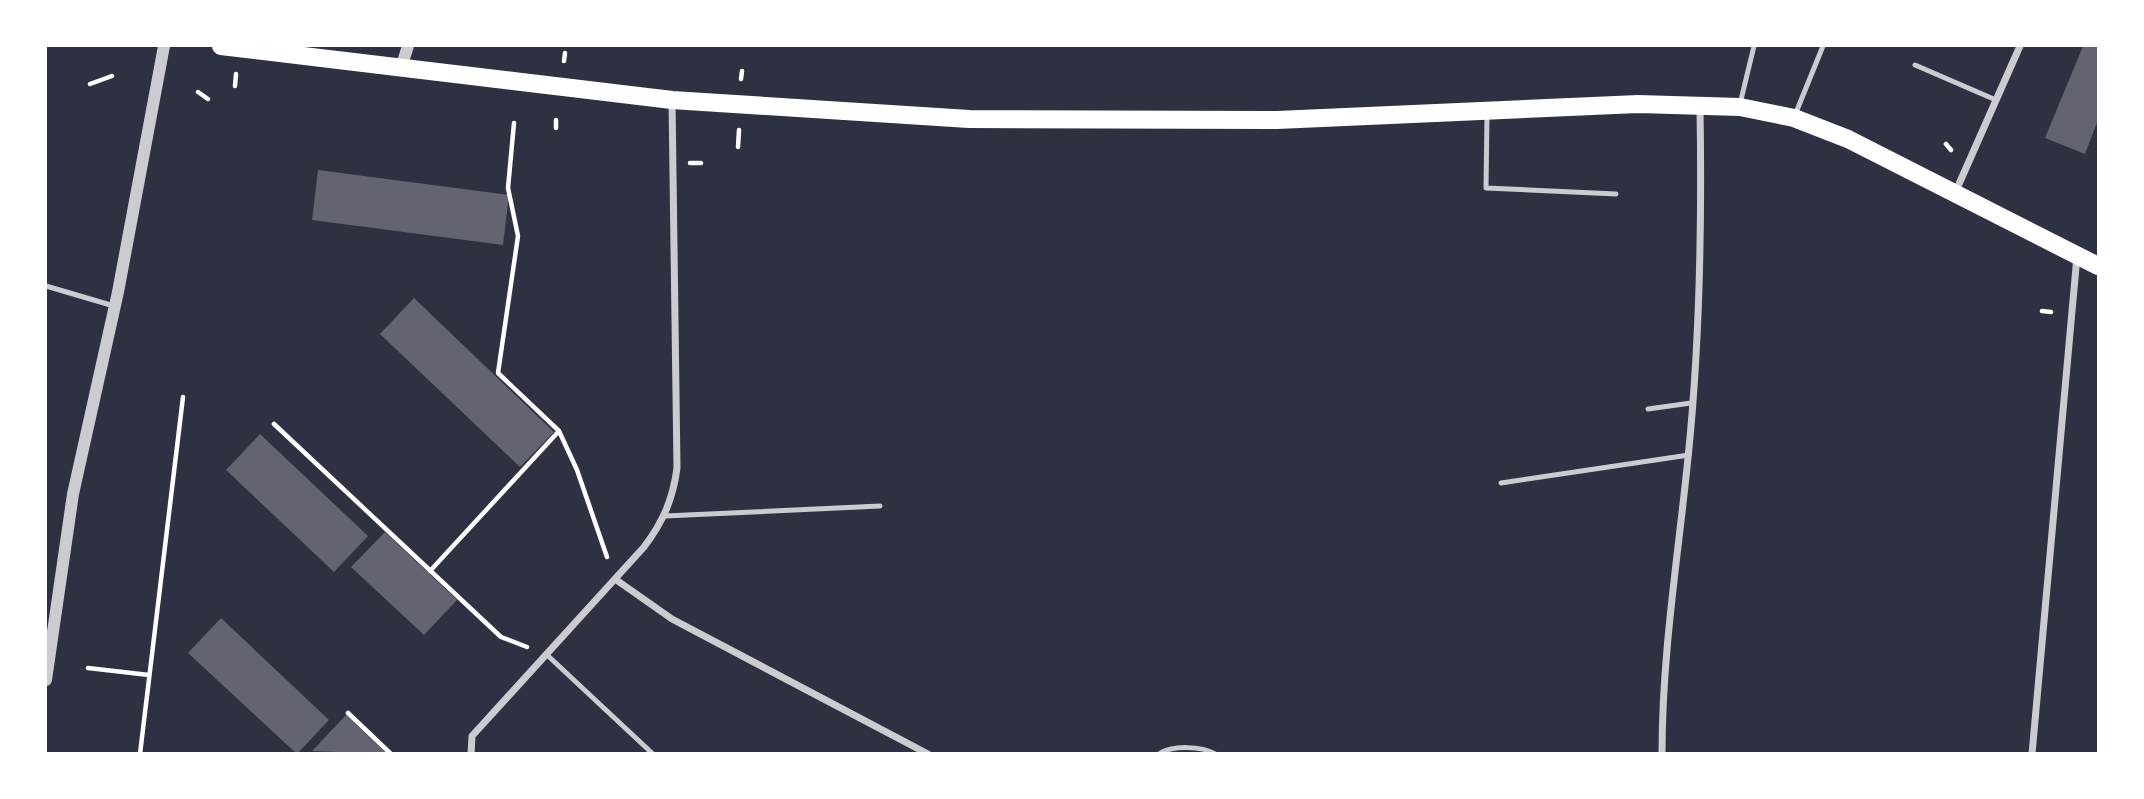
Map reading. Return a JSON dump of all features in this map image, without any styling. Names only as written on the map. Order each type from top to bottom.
[{"type":"main road","points":[[221,46],[672,100],[1023,119],[1277,120],[1700,104],[1740,107],[1794,118],[1848,139],[2098,266]]},
{"type":"street","points":[[46,680],[47,657],[73,494],[114,306],[164,46]]},
{"type":"street","points":[[401,68],[408,46]]},
{"type":"street","points":[[1954,193],[2020,46]]},
{"type":"street","points":[[471,754],[472,736],[644,547],[665,516],[674,492],[677,468],[672,100]]},
{"type":"street","points":[[1662,754],[1662,687],[1689,455],[1702,245],[1700,104]]},
{"type":"street","points":[[2032,754],[2077,256]]},
{"type":"street","points":[[615,579],[672,619],[928,754]]},
{"type":"lane","points":[[1740,107],[1754,46]]},
{"type":"lane","points":[[1794,118],[1823,46]]},
{"type":"lane","points":[[1915,65],[1996,100]]},
{"type":"lane","points":[[1487,112],[1486,188],[1616,194]]},
{"type":"lane","points":[[46,286],[114,306]]},
{"type":"lane","points":[[1648,409],[1691,403]]},
{"type":"lane","points":[[1501,483],[1689,455]]},
{"type":"lane","points":[[665,516],[880,506]]},
{"type":"lane","points":[[546,654],[653,754]]},
{"type":"lane","points":[[1159,754],[1167,748],[1209,750],[1215,754]]},
{"type":"path","points":[[564,61],[565,53]]},
{"type":"path","points":[[741,79],[742,71]]},
{"type":"path","points":[[235,86],[236,74]]},
{"type":"path","points":[[90,84],[112,76]]},
{"type":"path","points":[[198,92],[208,99]]},
{"type":"path","points":[[556,120],[556,128]]},
{"type":"path","points":[[514,123],[508,188],[518,236],[498,373],[559,431],[577,470],[615,579]]},
{"type":"path","points":[[738,147],[739,129]]},
{"type":"path","points":[[1946,144],[1951,150]]},
{"type":"path","points":[[140,754],[183,397]]},
{"type":"path","points":[[274,424],[501,637],[546,654]]},
{"type":"path","points":[[430,571],[559,431]]},
{"type":"path","points":[[88,668],[149,675]]},
{"type":"path","points":[[348,713],[391,754]]},
{"type":"building","points":[[2083,46],[2098,46],[2098,120],[2085,154],[2045,138]]},
{"type":"building","points":[[318,170],[509,195],[503,245],[312,220]]},
{"type":"building","points":[[414,298],[554,432],[520,467],[380,334]]},
{"type":"building","points":[[260,434],[368,536],[334,572],[226,470]]},
{"type":"building","points":[[385,532],[457,600],[424,635],[351,567]]},
{"type":"building","points":[[221,618],[329,720],[297,754],[188,653]]},
{"type":"building","points":[[346,715],[387,754],[312,751]]}]
